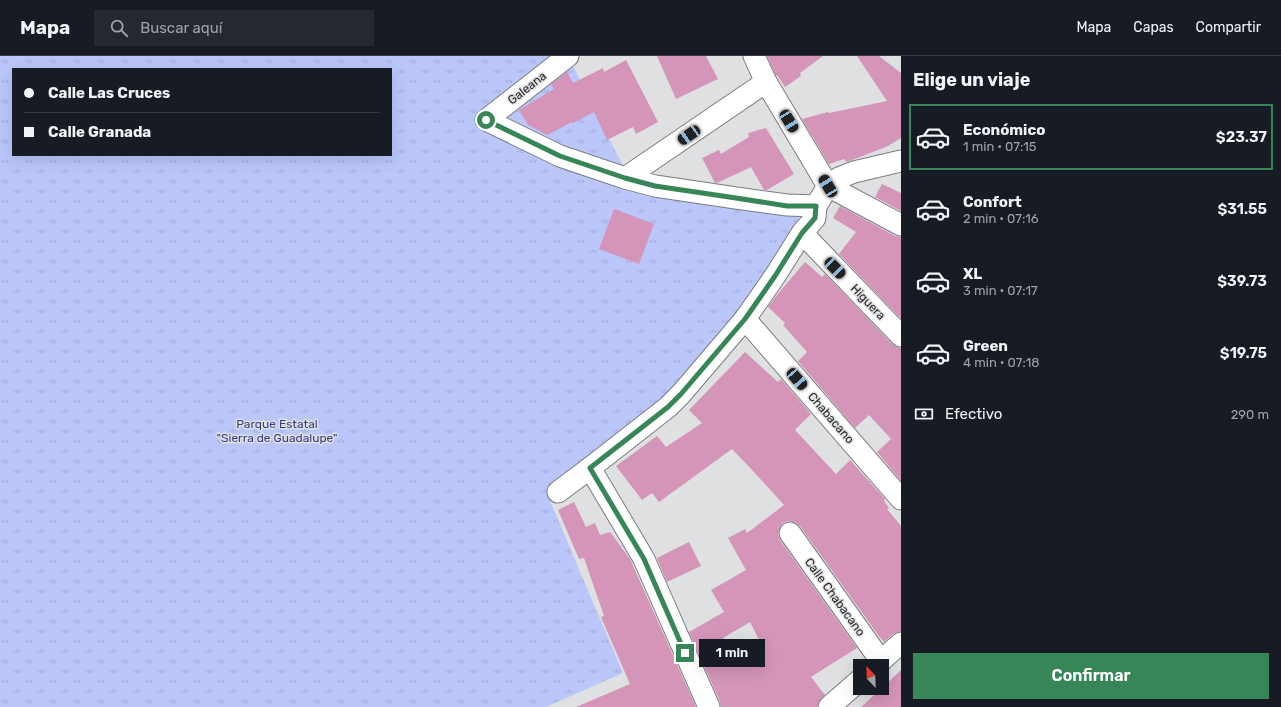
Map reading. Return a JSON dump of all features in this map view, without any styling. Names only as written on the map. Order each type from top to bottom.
[{"type":"street","name":"Galeana","points":[[568,56],[486,120],[560,156],[625,178]]},
{"type":"street","points":[[754,56],[766,82],[828,186],[901,225]]},
{"type":"street","points":[[625,178],[766,82]]},
{"type":"street","points":[[558,492],[668,407],[681,394],[745,319],[775,276],[802,233],[815,218],[816,206],[828,186],[839,178],[854,172],[901,161]]},
{"type":"street","points":[[625,178],[655,186],[787,206],[816,206]]},
{"type":"street","name":"Higuera","points":[[802,233],[901,336]]},
{"type":"street","name":"Chabacano","points":[[745,319],[901,500]]},
{"type":"street","points":[[590,468],[644,559],[709,707]]},
{"type":"street","name":"Calle Chabacano","points":[[790,533],[875,659]]},
{"type":"street","points":[[883,659],[901,643]]},
{"type":"street","points":[[829,707],[853,686]]},
{"type":"green space","name":"Parque Estatal \"Sierra de Guadalupe\"","points":[[0,56],[568,56],[635,190],[802,212],[764,284],[676,394],[548,496],[623,673],[546,707],[0,707]]},
{"type":"building","points":[[657,56],[706,56],[718,79],[676,99]]},
{"type":"building","points":[[767,56],[823,56],[800,73],[801,76],[785,87],[777,75],[776,76]]},
{"type":"building","points":[[857,56],[879,56],[901,73],[901,138],[888,146],[855,159],[846,162],[844,159],[829,164],[802,119],[828,112],[887,101]]},
{"type":"building","points":[[626,60],[658,122],[636,134],[633,127],[607,140],[594,112],[547,135],[528,125],[519,110],[554,89],[551,84],[567,72],[573,83],[603,68],[604,72]]},
{"type":"building","points":[[766,128],[794,174],[767,190],[764,190],[751,167],[715,183],[702,158],[719,150],[721,154],[749,137],[748,133]]},
{"type":"building","points":[[882,184],[901,193],[901,211],[875,197]]},
{"type":"building","points":[[840,206],[895,236],[901,237],[901,319],[839,254],[856,232],[833,218]]},
{"type":"building","points":[[614,209],[654,224],[639,264],[599,249]]},
{"type":"building","points":[[805,262],[822,277],[825,274],[892,344],[901,348],[901,481],[877,452],[891,439],[869,415],[855,428],[798,361],[807,352],[783,325],[785,323],[768,307]]},
{"type":"building","points":[[745,352],[778,382],[781,379],[811,414],[795,430],[836,474],[850,460],[885,499],[884,501],[889,508],[887,509],[901,526],[901,631],[893,634],[884,642],[800,526],[795,522],[788,521],[783,523],[779,528],[778,535],[780,540],[857,648],[811,677],[825,695],[818,703],[817,707],[721,707],[689,632],[724,612],[711,590],[746,570],[728,538],[745,529],[747,533],[784,505],[732,449],[659,502],[652,493],[642,500],[616,466],[657,436],[666,447],[702,423],[689,410]],"holes":[[[750,622],[764,650],[737,666],[723,638]]]},
{"type":"building","points":[[574,502],[586,527],[595,523],[600,535],[610,532],[630,559],[696,707],[576,707],[630,684],[601,617],[604,616],[584,558],[579,559],[558,510]]},
{"type":"building","points":[[689,542],[701,566],[667,582],[657,558]]},
{"type":"building","points":[[901,670],[901,707],[861,707],[874,695],[889,695],[889,681]]},
{"type":"route","points":[[486,120],[560,156],[625,178],[655,186],[787,206],[816,206],[815,218],[802,233],[775,276],[745,319],[681,394],[668,407],[590,468],[644,559],[685,653]]}]
